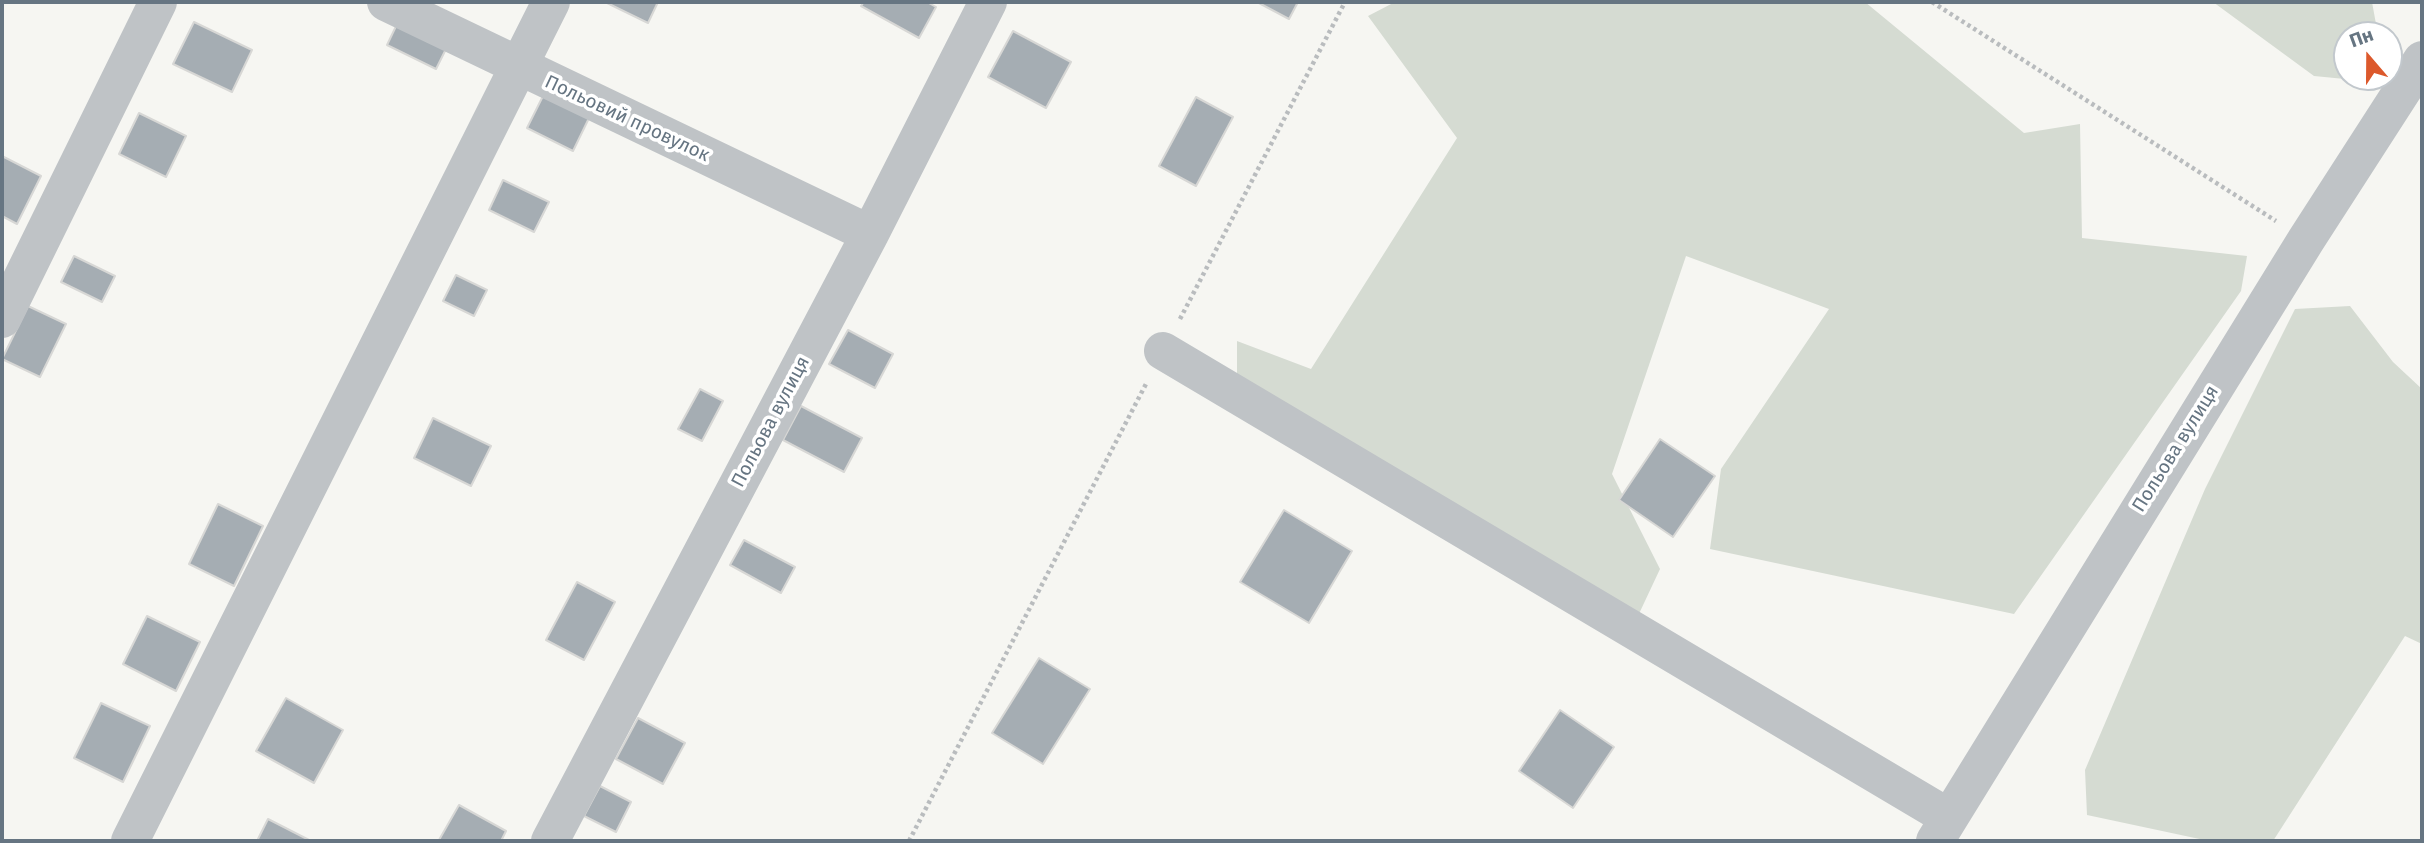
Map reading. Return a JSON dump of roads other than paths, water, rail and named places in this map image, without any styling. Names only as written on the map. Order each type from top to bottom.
[{"type":"street","points":[[2,319],[158,2]]},
{"type":"street","name":"Польовий провулок","points":[[386,2],[516,67],[870,234]]},
{"type":"street","points":[[130,841],[516,67],[551,2]]},
{"type":"street","name":"Польова вулиця","points":[[551,841],[870,234],[988,2]]},
{"type":"street","name":"Польова вулиця","points":[[1942,829],[2306,240],[2422,60]]},
{"type":"street","points":[[1163,351],[1942,829]]}]
